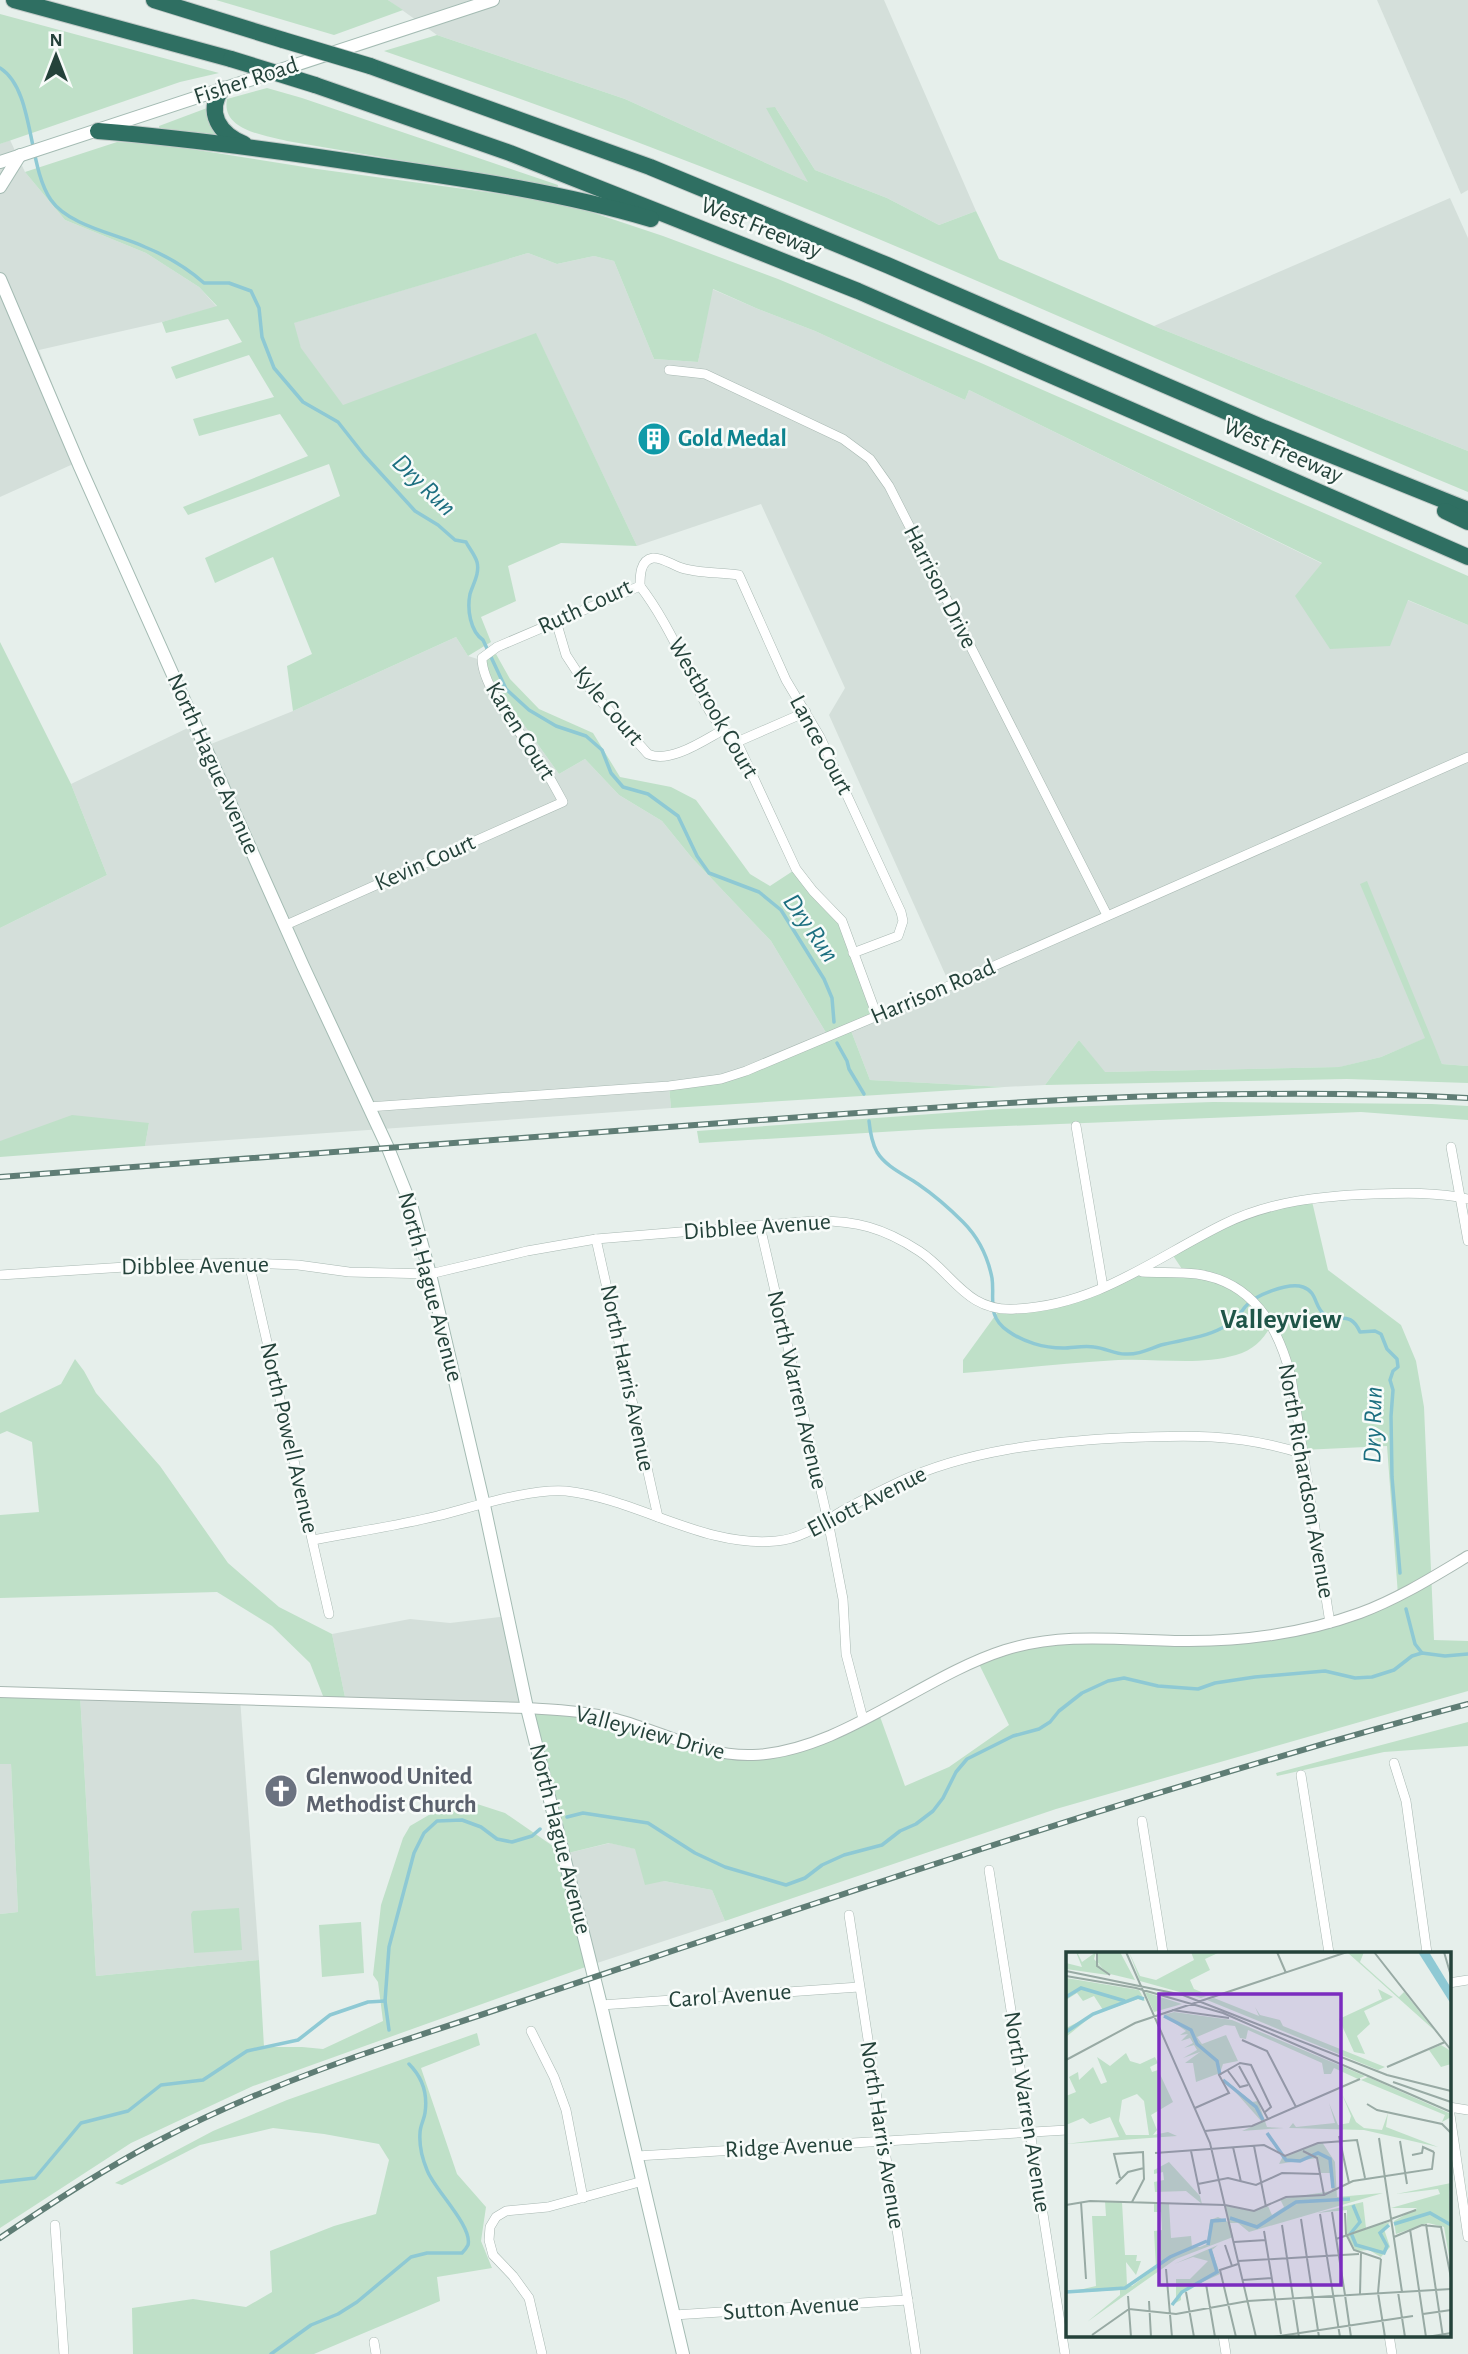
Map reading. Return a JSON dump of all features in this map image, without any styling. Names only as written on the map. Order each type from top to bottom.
[{"type":"highway","name":"West Freeway","points":[[14,0],[231,59],[315,85],[510,153],[858,291],[1468,557]]},
{"type":"highway","name":"West Freeway","points":[[154,0],[370,66],[650,167],[887,265],[1264,428],[1468,510]]},
{"type":"highway","points":[[222,89],[215,102],[217,123],[227,135],[251,147]]},
{"type":"highway","points":[[98,131],[251,147],[484,181],[602,204],[704,234],[788,263]]},
{"type":"highway","points":[[1264,428],[1468,522]]},
{"type":"main road","name":"Fisher Road","points":[[0,162],[493,0]]},
{"type":"main road","points":[[0,187],[20,155]]},
{"type":"main road","name":"North Hague Avenue","points":[[0,279],[79,467],[388,1148],[412,1208],[484,1505],[527,1708],[601,2005],[683,2354]]},
{"type":"street","name":"Harrison Drive","points":[[669,370],[705,374],[843,439],[870,459],[889,486],[1107,915]]},
{"type":"street","name":"Ruth Court","points":[[482,658],[497,647],[640,586],[640,572],[645,562],[652,558],[683,569],[718,572]]},
{"type":"street","name":"Lance Court","points":[[718,572],[739,575],[786,680],[820,737],[901,912],[903,921],[898,936],[853,953]]},
{"type":"street","name":"Westbrook Court","points":[[640,586],[652,601],[722,730],[737,742],[796,869],[842,921],[877,1016]]},
{"type":"street","name":"Kyle Court","points":[[556,621],[566,655],[583,681],[648,754],[666,757],[697,745],[722,730]]},
{"type":"street","name":"Karen Court","points":[[482,658],[482,669],[491,688],[564,802]]},
{"type":"street","points":[[737,742],[806,712]]},
{"type":"street","name":"Harrison Road","points":[[368,1107],[643,1088],[721,1079],[770,1062],[1468,758]]},
{"type":"street","name":"Kevin Court","points":[[286,925],[564,802]]},
{"type":"street","points":[[1076,1126],[1103,1287]]},
{"type":"street","points":[[1451,1147],[1463,1198],[1468,1241]]},
{"type":"street","name":"Dibblee Avenue","points":[[0,1275],[156,1265],[249,1263],[298,1265],[349,1272],[430,1274],[527,1251],[596,1239],[844,1220],[874,1227],[920,1252],[966,1295],[1000,1309],[1045,1306],[1103,1287],[1139,1272],[1224,1224],[1279,1204],[1332,1195],[1403,1193],[1463,1198]]},
{"type":"street","name":"North Warren Avenue","points":[[760,1226],[828,1521],[843,1599],[846,1654],[863,1719]]},
{"type":"street","name":"North Harris Avenue","points":[[596,1239],[659,1517]]},
{"type":"street","name":"North Powell Avenue","points":[[249,1263],[329,1614]]},
{"type":"street","name":"North Richardson Avenue","points":[[1139,1272],[1184,1273],[1217,1278],[1232,1284],[1248,1296],[1272,1325],[1286,1359],[1330,1623]]},
{"type":"street","name":"Elliott Avenue","points":[[313,1540],[402,1524],[539,1492],[567,1492],[582,1494],[744,1542],[780,1541],[800,1536],[925,1471],[992,1452],[1037,1444],[1211,1436],[1262,1442],[1303,1454]]},
{"type":"street","name":"Valleyview Drive","points":[[0,1692],[577,1711],[617,1719],[706,1750],[745,1755],[792,1750],[836,1733],[976,1660],[1023,1645],[1059,1639],[1100,1637],[1187,1641],[1273,1636],[1330,1623],[1362,1612],[1468,1556]]},
{"type":"street","points":[[1394,1763],[1406,1801],[1427,1952]]},
{"type":"street","points":[[1301,1775],[1329,1952]]},
{"type":"street","points":[[1142,1821],[1163,1952]]},
{"type":"street","name":"North Warren Avenue","points":[[989,1870],[1065,2354]]},
{"type":"street","name":"North Harris Avenue","points":[[849,1915],[916,2354]]},
{"type":"street","points":[[1450,1983],[1468,1980]]},
{"type":"street","name":"Carol Avenue","points":[[601,2005],[859,1987]]},
{"type":"street","points":[[531,2031],[554,2077],[566,2110],[583,2198]]},
{"type":"street","points":[[1450,2108],[1468,2110]]},
{"type":"street","points":[[1450,2115],[1468,2237]]},
{"type":"street","name":"Ridge Avenue","points":[[637,2156],[1066,2130]]},
{"type":"street","points":[[542,2354],[529,2298],[493,2255],[489,2241],[490,2227],[496,2217],[506,2211],[548,2207],[643,2181]]},
{"type":"street","points":[[55,2225],[64,2354]]},
{"type":"street","name":"Sutton Avenue","points":[[674,2315],[908,2300]]},
{"type":"street","points":[[1223,2336],[1226,2354]]},
{"type":"street","points":[[1389,2336],[1392,2354]]},
{"type":"street","points":[[374,2342],[376,2354]]},
{"type":"shaded area","points":[[388,0],[884,0],[976,211],[939,225],[887,198],[815,170],[775,107],[810,183],[625,99],[437,35]]},
{"type":"shaded area","points":[[1377,0],[1468,0],[1468,190],[1461,194]]},
{"type":"shaded area","points":[[10,140],[25,172],[65,220],[146,253],[199,287],[217,307],[39,350],[82,460],[0,497],[0,144]]},
{"type":"shaded area","points":[[1450,198],[1468,238],[1468,451],[1154,326]]},
{"type":"shaded area","points":[[528,253],[557,264],[594,256],[614,261],[654,359],[698,362],[712,289],[815,331],[965,400],[969,390],[1323,564],[1296,596],[1407,600],[1468,625],[1468,1066],[1442,1064],[1361,883],[1426,1038],[1381,1057],[1340,1067],[1104,1072],[1079,1040],[1045,1085],[1004,1087],[870,1080],[850,1028],[950,985],[829,715],[845,688],[761,504],[637,546],[536,334],[343,406],[301,349],[293,323]]},
{"type":"shaded area","points":[[456,637],[468,656],[484,661],[494,683],[559,774],[585,759],[619,795],[662,821],[692,858],[771,941],[828,1036],[746,1071],[669,1086],[671,1108],[145,1146],[149,1123],[0,1141],[0,928],[107,875],[71,784],[196,724],[206,746],[293,711]]},
{"type":"shaded area","points":[[508,1616],[527,1708],[346,1702],[332,1634],[410,1619],[450,1623]]},
{"type":"shaded area","points":[[80,1694],[240,1698],[259,1960],[96,1976]]},
{"type":"shaded area","points":[[11,1763],[18,1912],[0,1914],[0,1764]]},
{"type":"shaded area","points":[[610,1843],[636,1849],[664,1881],[712,1890],[725,1921],[591,1965],[564,1854]]},
{"type":"green space","points":[[216,0],[388,0],[403,10],[334,35]]},
{"type":"green space","points":[[0,14],[219,73],[180,82],[0,144]]},
{"type":"green space","points":[[437,35],[625,99],[808,182],[766,108],[775,107],[815,170],[887,198],[939,225],[976,211],[999,259],[1154,326],[1468,451],[1468,492],[770,194],[605,130],[384,51]]},
{"type":"green space","points":[[267,88],[558,185],[557,189],[287,141],[246,129],[231,118],[227,99]]},
{"type":"green space","points":[[207,108],[220,138],[160,131],[159,126]]},
{"type":"green space","points":[[117,142],[159,144],[538,199],[588,211],[663,236],[778,279],[981,363],[1468,576],[1468,625],[1408,600],[1390,646],[1330,649],[1295,596],[1322,563],[969,390],[965,400],[815,331],[713,289],[698,362],[654,359],[614,261],[594,256],[557,264],[528,253],[294,323],[301,348],[343,405],[536,333],[637,546],[561,543],[508,566],[516,601],[481,617],[491,642],[468,656],[456,637],[293,711],[287,666],[312,654],[273,557],[215,583],[205,558],[340,496],[329,464],[188,515],[183,507],[308,456],[280,414],[199,436],[193,419],[274,397],[249,355],[176,379],[171,367],[242,342],[228,319],[166,333],[162,322],[217,306],[199,287],[146,253],[65,220],[25,172]]},
{"type":"green space","points":[[0,642],[71,784],[107,875],[0,928]]},
{"type":"green space","points":[[496,654],[510,679],[539,709],[593,733],[620,777],[671,787],[696,800],[750,874],[770,886],[796,869],[837,914],[877,1016],[850,1028],[870,1080],[1004,1087],[671,1108],[669,1086],[721,1079],[828,1036],[771,941],[692,858],[662,821],[619,795],[585,759],[559,774],[494,683],[484,661]]},
{"type":"green space","points":[[1367,881],[1442,1064],[1468,1066],[1468,1083],[1347,1079],[1045,1085],[1079,1040],[1105,1072],[1339,1067],[1381,1057],[1425,1038],[1360,884]]},
{"type":"green space","points":[[1213,1102],[1468,1106],[1468,1120],[1361,1112],[932,1129],[699,1143],[697,1131],[1001,1109]]},
{"type":"green space","points":[[72,1115],[149,1123],[145,1146],[0,1157],[0,1141]]},
{"type":"green space","points":[[1311,1197],[1328,1270],[1401,1325],[1416,1361],[1424,1407],[1434,1640],[1468,1641],[1468,1691],[1056,1809],[725,1921],[712,1890],[664,1881],[645,1885],[635,1849],[609,1843],[564,1854],[591,1965],[253,2086],[131,2143],[0,2228],[0,1914],[18,1912],[11,1764],[0,1764],[0,1692],[80,1694],[96,1976],[259,1960],[264,2047],[323,2049],[383,2021],[378,1982],[373,1975],[381,1905],[403,1838],[410,1826],[446,1805],[471,1802],[505,1813],[563,1853],[527,1708],[577,1711],[706,1750],[779,1753],[878,1711],[905,1786],[949,1767],[1009,1725],[977,1660],[1023,1645],[1187,1641],[1302,1630],[1398,1595],[1387,1446],[1302,1450],[1291,1377],[1271,1326],[1252,1348],[1222,1358],[1192,1361],[1118,1360],[963,1373],[963,1360],[1000,1309],[1045,1306],[1139,1272],[1184,1272],[1172,1254],[1224,1224]]},
{"type":"green space","points":[[75,1359],[96,1393],[160,1466],[228,1563],[279,1607],[332,1634],[346,1702],[325,1701],[310,1663],[272,1626],[217,1592],[0,1598],[0,1515],[39,1512],[32,1442],[7,1431],[0,1434],[0,1413],[61,1384]]},
{"type":"green space","points":[[1468,1722],[1468,1746],[1384,1752],[1277,1776],[1276,1773]]},
{"type":"green space","points":[[239,1908],[242,1950],[194,1953],[193,1911]]},
{"type":"green space","points":[[361,1922],[364,1973],[322,1977],[319,1925]]},
{"type":"green space","points":[[477,2033],[480,2045],[421,2068],[457,2174],[486,2207],[481,2241],[492,2268],[437,2277],[440,2301],[314,2354],[133,2354],[132,2308],[193,2299],[246,2307],[272,2292],[270,2251],[334,2226],[376,2214],[389,2160],[379,2144],[273,2128],[200,2145],[122,2185],[115,2183],[213,2131],[287,2100]]},
{"type":"waterway","name":"Dry Run","points":[[0,68],[11,79],[19,93],[43,185],[51,200],[59,209],[81,223],[161,254],[204,283],[229,283],[251,291],[259,308],[262,337],[274,368],[303,402],[338,422],[415,511],[438,525],[455,540],[466,542],[478,566],[469,600],[470,619],[506,689],[529,710],[556,726],[586,736],[602,750],[611,773],[623,787],[648,794],[678,816],[697,856],[709,873],[759,892],[781,910],[824,979],[832,998],[834,1022]]},
{"type":"waterway","name":"Dry Run","points":[[837,1043],[864,1094]]},
{"type":"waterway","name":"Dry Run","points":[[869,1121],[874,1145],[881,1157],[936,1197],[973,1234],[982,1248],[990,1270],[993,1306],[997,1319],[1008,1331],[1034,1344],[1063,1348],[1090,1346],[1121,1354],[1134,1354],[1215,1331],[1233,1322],[1256,1298],[1289,1286],[1308,1289],[1325,1315],[1348,1319],[1360,1332],[1375,1331],[1381,1334],[1387,1349],[1397,1359],[1398,1367],[1393,1371],[1390,1380],[1393,1390],[1392,1477],[1400,1573]]},
{"type":"waterway","name":"Dry Run","points":[[1406,1609],[1415,1644],[1422,1653]]},
{"type":"waterway","points":[[567,1817],[583,1813],[648,1823],[695,1853],[725,1867],[786,1885],[805,1878],[822,1865],[844,1855],[882,1845],[900,1831],[916,1824],[933,1811],[967,1759],[1013,1736],[1039,1729],[1082,1693],[1108,1681],[1124,1678],[1158,1686],[1198,1689],[1215,1683],[1255,1677],[1325,1671],[1355,1678],[1372,1677],[1394,1670],[1412,1656],[1422,1653],[1445,1656],[1468,1654]]},
{"type":"waterway","points":[[389,2030],[385,2001],[389,1947],[414,1853],[424,1833],[437,1821],[462,1820],[481,1827],[497,1839],[512,1842],[532,1836],[540,1829]]},
{"type":"waterway","points":[[0,2182],[35,2178],[81,2123],[128,2111],[161,2085],[203,2080],[247,2051],[298,2040],[330,2015],[368,2002],[385,2001]]},
{"type":"waterway","points":[[271,2354],[311,2325],[338,2314],[357,2302],[411,2257],[427,2253],[462,2253],[468,2245],[465,2228],[431,2178],[424,2161],[420,2138],[426,2106],[425,2092],[421,2080],[409,2064]]},
{"type":"railway","points":[[0,1177],[1001,1103],[1281,1094],[1468,1098]]},
{"type":"railway","points":[[0,2238],[76,2188],[154,2143],[243,2100],[335,2064],[1064,1823],[1333,1741],[1468,1704]]},
{"type":"place","name":"Gold Medal","points":[[654,439]]},
{"type":"place","name":"Glenwood United Methodist Church","points":[[281,1791]]},
{"type":"district","name":"Valleyview","points":[[1281,1320]]}]
